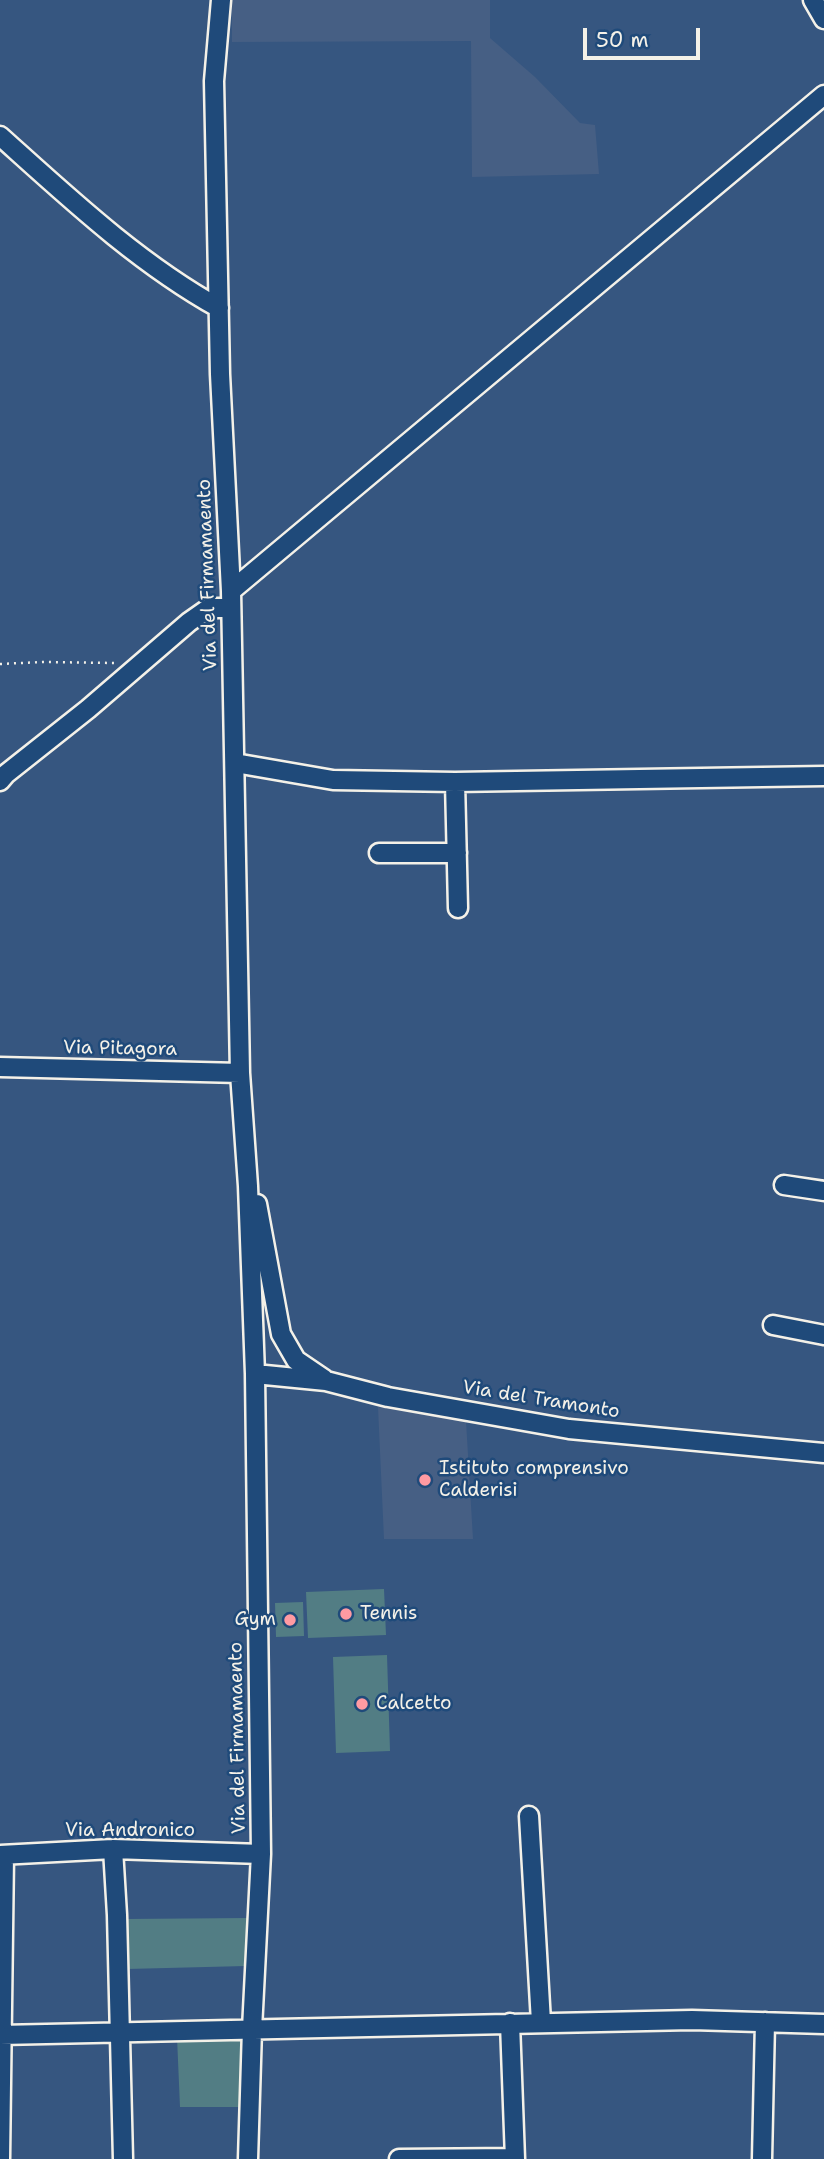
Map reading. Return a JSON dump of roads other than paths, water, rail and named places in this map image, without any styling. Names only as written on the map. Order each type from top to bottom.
[{"type":"street","name":"Via del Firmamaento","points":[[221,0],[214,81],[220,374],[231,600],[240,1073],[246,1148],[255,1374],[261,1854],[248,2159]]},
{"type":"street","points":[[813,0],[824,19]]},
{"type":"street","points":[[0,781],[189,622],[209,608],[231,600],[824,95]]},
{"type":"street","points":[[0,136],[97,223],[188,291],[219,309]]},
{"type":"street","points":[[235,763],[333,780],[455,782],[824,776]]},
{"type":"street","points":[[455,782],[458,908]]},
{"type":"street","points":[[379,853],[457,853]]},
{"type":"street","name":"Via Pitagora","points":[[0,1067],[240,1073]]},
{"type":"street","name":"Via del Firmamaento","points":[[246,1148],[281,1334],[296,1360],[326,1381]]},
{"type":"street","points":[[784,1185],[824,1191]]},
{"type":"street","points":[[773,1325],[824,1335]]},
{"type":"street","name":"Via del Tramonto","points":[[255,1374],[326,1381],[388,1397],[569,1429],[824,1453]]},
{"type":"street","points":[[529,1816],[541,2022]]},
{"type":"street","points":[[113,1849],[123,2159]]},
{"type":"street","name":"Via Andronico","points":[[2,1855],[113,1849],[261,1854]]},
{"type":"street","points":[[0,2159],[2,1855]]},
{"type":"street","points":[[0,2035],[541,2022],[692,2020],[824,2024]]},
{"type":"street","points":[[762,2159],[765,2022]]},
{"type":"street","points":[[399,2159],[515,2158],[510,2023]]},
{"type":"place","name":"Istituto comprensivo Calderisi","points":[[425,1480]]},
{"type":"place","name":"Tennis","points":[[346,1614]]},
{"type":"place","name":"Gym","points":[[290,1620]]},
{"type":"place","name":"Calcetto","points":[[362,1704]]}]
